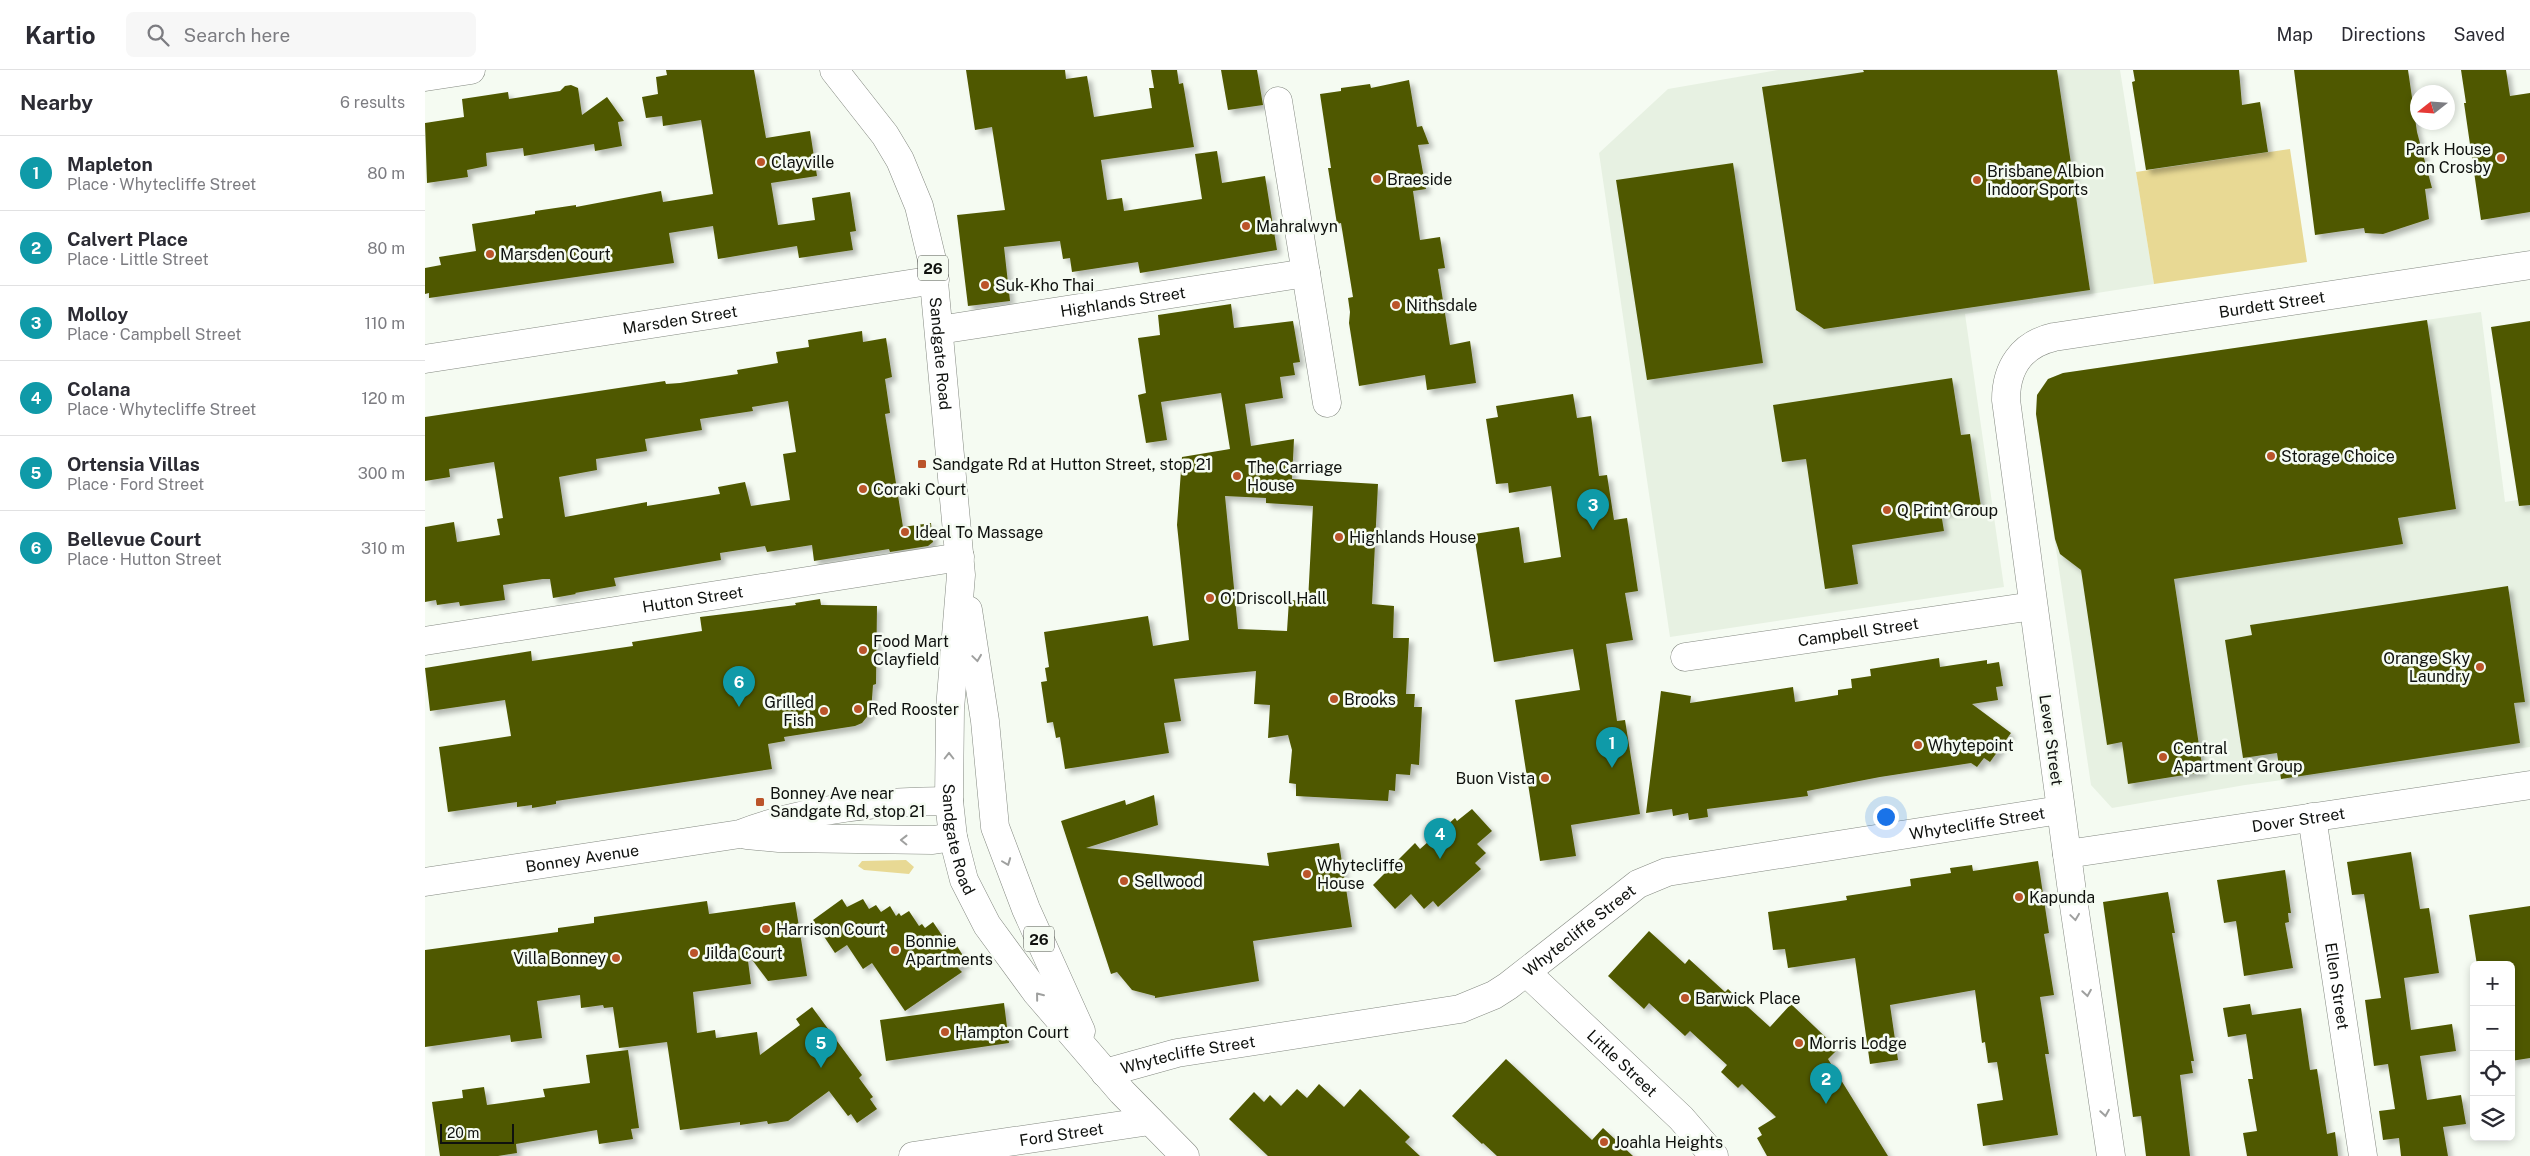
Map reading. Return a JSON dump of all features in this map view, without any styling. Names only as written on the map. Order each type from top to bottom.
[{"type":"main road","points":[[425,77],[471,70]]},
{"type":"main road","name":"Sandgate Road","points":[[834,70],[885,135],[911,182],[927,233],[935,280],[960,566],[980,679],[995,827],[1026,909],[1100,1066]]},
{"type":"main road","points":[[1278,101],[1327,403]]},
{"type":"main road","name":"Burdett Street","points":[[2019,357],[2030,346],[2054,337],[2530,265]]},
{"type":"main road","name":"Highlands Street","points":[[939,330],[1306,273]]},
{"type":"main road","name":"Marsden Street","points":[[425,359],[935,280]]},
{"type":"main road","name":"Lever Street","points":[[2019,357],[2009,376],[2006,400],[2060,810],[2111,1156]]},
{"type":"main road","name":"Sandgate Road","points":[[960,566],[950,709],[949,800],[953,837],[964,880],[987,924],[1036,992],[1100,1066],[1185,1156]]},
{"type":"main road","name":"Hutton Street","points":[[425,641],[960,566]]},
{"type":"main road","name":"Campbell Street","points":[[1685,657],[2033,606]]},
{"type":"main road","name":"Dover Street","points":[[2067,854],[2530,785]]},
{"type":"main road","name":"Bonney Avenue","points":[[425,882],[740,834],[781,819],[824,810],[949,800],[992,800]]},
{"type":"main road","name":"Whytecliffe Street","points":[[1100,1066],[1461,1009],[1494,995],[1527,972],[1638,884],[1667,872],[2060,810]]},
{"type":"main road","name":"Ellen Street","points":[[2312,817],[2363,1156]]},
{"type":"main road","name":"Bonney Avenue","points":[[740,834],[826,839],[933,840],[995,827]]},
{"type":"main road","name":"Little Street","points":[[1527,972],[1681,1118],[1714,1156]]},
{"type":"main road","name":"Ford Street","points":[[913,1156],[944,1154],[1150,1121]]},
{"type":"shaded area","points":[[1778,70],[2120,70],[2154,284],[1965,314],[2004,587],[1670,637],[1599,153],[1668,89]]},
{"type":"shaded area","points":[[2290,149],[2307,262],[2154,284],[2136,172]]},
{"type":"shaded area","points":[[2481,312],[2505,502],[2530,498],[2530,747],[2245,785],[2112,808],[2091,785],[2036,414],[2037,395],[2048,379],[2063,373]]},
{"type":"shaded area","points":[[906,860],[914,867],[909,874],[864,870],[858,866],[862,861]]},
{"type":"building","points":[[666,70],[754,70],[766,138],[810,131],[817,176],[771,183],[778,225],[815,220],[812,198],[850,192],[856,231],[850,232],[853,250],[799,258],[797,246],[718,259],[713,226],[669,233],[674,263],[429,298],[429,293],[425,294],[425,268],[441,265],[439,257],[476,251],[472,224],[535,214],[535,211],[576,205],[576,207],[661,191],[663,202],[713,194],[701,120],[663,126],[662,116],[646,118],[642,97],[658,94],[656,77],[667,75]]},
{"type":"building","points":[[966,70],[1065,70],[1066,79],[1087,76],[1094,117],[1152,108],[1149,88],[1154,88],[1151,70],[1177,70],[1179,84],[1183,83],[1194,147],[1101,160],[1107,200],[1122,198],[1124,211],[1202,199],[1195,154],[1217,151],[1222,183],[1265,176],[1277,250],[1140,273],[1138,262],[1072,272],[1070,258],[1063,259],[1060,241],[1004,247],[1010,301],[968,306],[957,215],[1005,210],[992,127],[975,130]]},
{"type":"building","points":[[1221,70],[1257,70],[1263,105],[1228,110]]},
{"type":"building","name":"Brisbane Albion Indoor Sports","points":[[1863,70],[2057,70],[2090,290],[1824,329],[1796,310],[1762,87],[1864,72]]},
{"type":"building","points":[[2133,70],[2239,70],[2242,105],[2260,102],[2268,152],[2146,170],[2132,82],[2135,81]]},
{"type":"building","points":[[2294,70],[2408,70],[2410,85],[2410,130],[2417,130],[2432,188],[2425,189],[2429,219],[2383,234],[2365,233],[2364,228],[2315,235]]},
{"type":"building","name":"Park House on Crosby","points":[[2461,70],[2506,70],[2510,96],[2530,93],[2530,212],[2481,220]]},
{"type":"building","points":[[1409,80],[1417,127],[1422,126],[1429,144],[1418,145],[1426,189],[1413,191],[1420,240],[1440,237],[1445,268],[1438,269],[1450,345],[1470,341],[1476,383],[1427,390],[1425,375],[1359,386],[1349,323],[1348,298],[1353,297],[1341,223],[1337,224],[1328,168],[1331,168],[1320,94],[1341,91],[1341,88],[1370,84],[1371,88]]},
{"type":"building","points":[[571,85],[578,88],[582,115],[607,97],[624,121],[618,122],[622,146],[595,151],[594,144],[524,156],[523,148],[486,153],[487,166],[467,170],[468,177],[427,183],[425,123],[464,117],[462,99],[508,92],[509,99],[560,91],[565,86]]},
{"type":"building","points":[[1733,163],[1763,363],[1647,380],[1616,180]]},
{"type":"building","points":[[1231,304],[1234,328],[1293,321],[1300,362],[1293,363],[1295,375],[1280,377],[1283,398],[1245,404],[1251,446],[1294,439],[1292,479],[1378,484],[1372,604],[1394,606],[1393,638],[1409,638],[1406,694],[1415,694],[1414,707],[1422,707],[1419,765],[1411,764],[1410,775],[1396,774],[1395,791],[1389,790],[1388,801],[1296,796],[1296,784],[1289,783],[1292,750],[1288,735],[1268,738],[1270,705],[1254,704],[1256,671],[1174,679],[1181,721],[1164,723],[1169,753],[1065,769],[1060,737],[1056,738],[1053,722],[1047,723],[1041,682],[1047,681],[1045,668],[1049,667],[1044,632],[1148,616],[1153,646],[1189,640],[1177,525],[1182,457],[1230,449],[1221,393],[1161,402],[1167,440],[1146,443],[1138,395],[1146,393],[1138,338],[1160,335],[1158,315]],"holes":[[[1225,496],[1266,498],[1266,503],[1313,506],[1308,601],[1289,600],[1287,631],[1238,629]]]},
{"type":"building","name":"Storage Choice","points":[[2427,320],[2456,509],[2398,518],[2403,544],[2174,579],[2203,772],[2128,784],[2122,742],[2107,745],[2081,570],[2060,554],[2055,539],[2036,414],[2037,395],[2048,379],[2063,373]]},
{"type":"building","points":[[2530,321],[2530,505],[2519,506],[2491,327]]},
{"type":"building","points":[[862,331],[863,342],[886,338],[892,377],[885,379],[890,413],[885,414],[903,527],[931,523],[933,542],[928,546],[890,552],[889,549],[814,561],[812,545],[767,552],[765,546],[720,553],[721,560],[614,578],[616,586],[553,598],[550,579],[543,579],[503,585],[505,600],[460,606],[459,602],[437,605],[436,600],[425,602],[425,527],[454,522],[457,542],[500,535],[497,519],[503,518],[494,462],[449,469],[450,477],[425,481],[425,417],[665,381],[666,384],[680,383],[738,374],[737,370],[778,363],[776,352],[809,347],[808,340]],"holes":[[[788,401],[796,452],[783,454],[790,500],[751,506],[745,482],[718,487],[720,494],[647,506],[647,502],[565,517],[559,477],[597,470],[596,459],[647,451],[645,439],[702,430],[700,419],[753,411],[752,407]]]},
{"type":"building","name":"Q Print Group","points":[[1952,378],[1961,435],[1970,434],[1981,507],[1941,513],[1944,531],[1852,545],[1858,584],[1825,589],[1806,459],[1782,462],[1773,405]]},
{"type":"building","points":[[1573,394],[1577,418],[1591,416],[1599,476],[1607,475],[1614,520],[1627,518],[1638,591],[1625,593],[1633,640],[1606,644],[1617,721],[1625,720],[1640,814],[1571,825],[1576,856],[1540,861],[1515,700],[1580,690],[1573,649],[1494,662],[1474,534],[1519,527],[1524,563],[1561,557],[1551,486],[1509,493],[1508,483],[1496,484],[1486,419],[1498,417],[1496,406]]},
{"type":"building","points":[[2508,586],[2525,702],[2514,703],[2520,743],[2281,779],[2277,753],[2243,758],[2225,640],[2252,635],[2250,625]]},
{"type":"building","points":[[820,599],[821,605],[877,606],[876,684],[873,685],[871,712],[862,723],[855,726],[784,737],[785,741],[768,744],[772,769],[556,801],[556,804],[532,808],[532,805],[517,807],[517,802],[448,812],[439,747],[511,736],[505,700],[430,711],[425,668],[531,651],[532,661],[633,646],[632,642],[702,631],[700,617],[796,605],[795,603]]},
{"type":"building","points":[[1939,658],[1940,667],[1987,660],[1987,664],[1999,662],[2003,686],[1996,687],[1998,700],[1972,704],[2011,733],[1990,762],[1984,758],[1977,767],[1971,763],[1880,777],[1807,791],[1808,796],[1707,809],[1708,817],[1689,820],[1688,813],[1673,816],[1672,809],[1646,813],[1661,691],[1691,696],[1690,703],[1793,687],[1795,702],[1838,695],[1838,690],[1852,688],[1851,679],[1871,676],[1870,669]]},
{"type":"building","name":"Sellwood","points":[[1154,795],[1158,825],[1086,848],[1269,866],[1267,853],[1339,843],[1352,927],[1253,941],[1259,981],[1155,998],[1155,996],[1132,990],[1117,972],[1111,974],[1061,821],[1125,800],[1126,805]]},
{"type":"building","points":[[1472,809],[1492,831],[1477,844],[1486,853],[1475,863],[1481,869],[1438,907],[1433,901],[1424,909],[1411,894],[1395,909],[1373,885],[1415,843],[1420,849],[1455,818],[1457,821]]},
{"type":"building","points":[[2411,852],[2420,909],[2429,908],[2439,973],[2404,978],[2411,1030],[2452,1024],[2456,1051],[2420,1056],[2427,1100],[2461,1095],[2466,1124],[2443,1127],[2448,1156],[2401,1156],[2399,1138],[2383,1140],[2379,1111],[2395,1109],[2388,1064],[2374,1066],[2365,1000],[2381,998],[2364,894],[2352,895],[2347,862]]},
{"type":"building","points":[[2038,861],[2049,933],[2044,934],[2054,995],[2040,997],[2049,1054],[2045,1054],[2058,1135],[1983,1146],[1977,1104],[2003,1100],[1997,1062],[1988,1063],[1985,1042],[1982,1043],[1975,990],[1890,1005],[1898,1060],[1870,1064],[1855,958],[1788,968],[1785,949],[1773,950],[1768,912],[1847,900],[1846,896],[1911,886],[1910,879],[1951,873],[1950,868],[1972,865],[1973,871]]},
{"type":"building","points":[[2285,870],[2291,913],[2288,913],[2289,922],[2285,923],[2293,968],[2244,976],[2236,921],[2224,923],[2217,880]]},
{"type":"building","points":[[2168,892],[2175,933],[2172,933],[2194,1061],[2191,1061],[2193,1073],[2180,1075],[2190,1156],[2146,1156],[2141,1116],[2133,1117],[2103,902]]},
{"type":"building","name":"Bonnie Apartments","points":[[842,899],[847,907],[863,899],[869,909],[876,905],[881,912],[890,906],[896,916],[899,913],[901,916],[909,911],[919,926],[922,924],[925,928],[933,922],[952,950],[957,946],[967,962],[958,968],[962,972],[905,1011],[872,963],[863,969],[847,945],[835,953],[813,920]]},
{"type":"building","points":[[707,901],[709,914],[795,902],[807,976],[768,981],[747,953],[751,984],[693,992],[697,1033],[715,1030],[716,1038],[757,1032],[760,1055],[800,1025],[796,1019],[812,1007],[862,1075],[859,1078],[873,1097],[870,1099],[877,1109],[857,1123],[851,1114],[848,1116],[829,1091],[788,1121],[768,1124],[767,1121],[740,1125],[740,1122],[680,1130],[667,1042],[619,1048],[613,1007],[604,1008],[603,1005],[581,1008],[580,995],[537,1001],[542,1038],[511,1042],[510,1035],[425,1047],[425,950],[558,932],[558,928],[594,923],[594,917]]},
{"type":"building","points":[[2530,906],[2530,1058],[2515,1060],[2515,961],[2476,961],[2469,915]]},
{"type":"building","points":[[1649,931],[1685,964],[1689,959],[1725,992],[1728,989],[1770,1027],[1791,1004],[1838,1049],[1828,1059],[1888,1156],[1767,1156],[1757,1138],[1762,1135],[1758,1128],[1776,1117],[1742,1084],[1738,1088],[1721,1072],[1727,1065],[1690,1031],[1685,1036],[1649,1003],[1644,1009],[1608,976]]},
{"type":"building","name":"Hampton Court","points":[[1004,1003],[1009,1043],[886,1061],[880,1020]]},
{"type":"building","points":[[2250,1004],[2252,1015],[2301,1008],[2310,1070],[2317,1069],[2327,1134],[2335,1132],[2338,1156],[2247,1156],[2243,1133],[2257,1131],[2248,1079],[2253,1079],[2246,1034],[2228,1037],[2223,1008]]},
{"type":"building","points":[[628,1050],[639,1128],[631,1129],[633,1139],[599,1144],[597,1130],[516,1144],[517,1153],[498,1156],[440,1156],[432,1102],[463,1098],[462,1090],[484,1087],[487,1105],[545,1097],[543,1089],[590,1083],[586,1055]]},
{"type":"building","points":[[1506,1059],[1592,1140],[1603,1128],[1633,1156],[1497,1156],[1452,1116]]},
{"type":"building","points":[[1319,1084],[1344,1107],[1360,1089],[1410,1137],[1405,1142],[1420,1156],[1268,1156],[1229,1119],[1254,1092],[1264,1102],[1270,1095],[1281,1106],[1297,1089],[1307,1098]]},
{"type":"place","name":"Park House on Crosby","points":[[2501,158]]},
{"type":"place","name":"Clayville","points":[[761,162]]},
{"type":"place","name":"Braeside","points":[[1377,179]]},
{"type":"place","name":"Brisbane Albion Indoor Sports","points":[[1977,180]]},
{"type":"place","name":"Mahralwyn","points":[[1246,226]]},
{"type":"place","name":"Marsden Court","points":[[490,254]]},
{"type":"place","name":"Suk-Kho Thai","points":[[985,285]]},
{"type":"place","name":"Nithsdale","points":[[1396,305]]},
{"type":"place","name":"Storage Choice","points":[[2271,456]]},
{"type":"place","name":"Sandgate Rd at Hutton Street, stop 21","points":[[922,464]]},
{"type":"place","name":"The Carriage House","points":[[1237,476]]},
{"type":"place","name":"Coraki Court","points":[[863,489]]},
{"type":"place","name":"Q Print Group","points":[[1887,510]]},
{"type":"place","name":"Molloy","points":[[1593,530]]},
{"type":"place","name":"Ideal To Massage","points":[[905,532]]},
{"type":"place","name":"Highlands House","points":[[1339,537]]},
{"type":"place","name":"O'Driscoll Hall","points":[[1210,598]]},
{"type":"place","name":"Food Mart Clayfield","points":[[863,650]]},
{"type":"place","name":"Orange Sky Laundry","points":[[2480,667]]},
{"type":"place","name":"Brooks","points":[[1334,699]]},
{"type":"place","name":"Bellevue Court","points":[[739,707]]},
{"type":"place","name":"Red Rooster","points":[[858,709]]},
{"type":"place","name":"Grilled Fish","points":[[824,711]]},
{"type":"place","name":"Whytepoint","points":[[1918,745]]},
{"type":"place","name":"Central Apartment Group","points":[[2163,757]]},
{"type":"place","name":"Mapleton","points":[[1612,768]]},
{"type":"place","name":"Buon Vista","points":[[1545,778]]},
{"type":"place","name":"Bonney Ave near Sandgate Rd, stop 21","points":[[760,802]]},
{"type":"place","name":"Colana","points":[[1440,859]]},
{"type":"place","name":"Whytecliffe House","points":[[1307,874]]},
{"type":"place","name":"Sellwood","points":[[1124,881]]},
{"type":"place","name":"Kapunda","points":[[2019,897]]},
{"type":"place","name":"Harrison Court","points":[[766,929]]},
{"type":"place","name":"Bonnie Apartments","points":[[895,950]]},
{"type":"place","name":"Jilda Court","points":[[694,953]]},
{"type":"place","name":"Villa Bonney","points":[[616,958]]},
{"type":"place","name":"Barwick Place","points":[[1685,998]]},
{"type":"place","name":"Hampton Court","points":[[945,1032]]},
{"type":"place","name":"Morris Lodge","points":[[1799,1043]]},
{"type":"place","name":"Ortensia Villas","points":[[821,1068]]},
{"type":"place","name":"Calvert Place","points":[[1826,1104]]},
{"type":"place","name":"Joahla Heights","points":[[1604,1142]]}]
